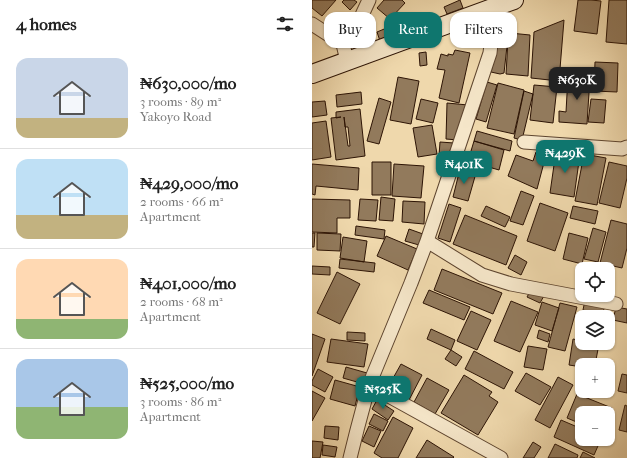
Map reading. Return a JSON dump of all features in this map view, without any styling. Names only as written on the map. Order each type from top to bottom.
[{"type":"main road","points":[[312,74],[345,53],[495,8],[514,0]]},
{"type":"street","points":[[312,24],[345,53],[369,0]]},
{"type":"street","points":[[350,458],[369,385],[427,241],[490,53],[495,8]]},
{"type":"street","points":[[524,142],[622,149],[627,147]]},
{"type":"street","points":[[427,241],[482,275],[511,284],[616,304]]},
{"type":"street","points":[[369,385],[501,458]]},
{"type":"building","points":[[312,0],[336,0],[322,16],[312,8]]},
{"type":"building","points":[[344,0],[354,0],[357,2],[350,10],[342,2]]},
{"type":"building","points":[[384,0],[402,0],[405,3],[397,12],[384,12],[384,14],[377,8]]},
{"type":"building","points":[[460,0],[463,8],[447,14],[444,7]]},
{"type":"building","points":[[578,0],[601,1],[597,34],[574,31]]},
{"type":"building","points":[[609,0],[627,0],[627,44],[606,42]]},
{"type":"building","points":[[564,20],[559,81],[531,78],[534,32]]},
{"type":"building","points":[[384,29],[384,43],[381,44],[377,32]]},
{"type":"building","points":[[517,34],[530,35],[528,76],[506,74],[508,48],[517,48]]},
{"type":"building","points":[[497,48],[507,48],[504,73],[500,74],[491,72]]},
{"type":"building","points":[[455,50],[470,53],[459,103],[439,98],[445,70],[437,69],[441,54],[448,56],[448,54],[453,55]]},
{"type":"building","points":[[426,52],[427,65],[420,66],[419,53]]},
{"type":"building","points":[[595,62],[618,63],[617,92],[594,91]]},
{"type":"building","points":[[568,76],[590,77],[587,124],[559,122],[559,111],[566,112]]},
{"type":"building","points":[[398,77],[419,81],[411,124],[390,120]]},
{"type":"building","points":[[487,82],[497,85],[486,122],[476,119]]},
{"type":"building","points":[[498,83],[524,90],[514,134],[487,128]]},
{"type":"building","points":[[534,85],[557,87],[553,123],[530,120]]},
{"type":"building","points":[[524,91],[533,94],[522,140],[514,138]]},
{"type":"building","points":[[361,92],[362,104],[337,107],[336,95]]},
{"type":"building","points":[[379,98],[391,102],[379,144],[367,141]]},
{"type":"building","points":[[421,99],[438,103],[433,123],[416,119]]},
{"type":"building","points":[[591,99],[606,100],[604,123],[588,122]]},
{"type":"building","points":[[325,101],[327,115],[312,117],[312,102]]},
{"type":"building","points":[[447,103],[468,105],[458,140],[446,139]]},
{"type":"building","points":[[360,109],[365,156],[336,160],[331,118],[336,118],[336,112]],"holes":[[[345,127],[348,127],[350,146],[348,146]]]},
{"type":"building","points":[[326,121],[331,157],[312,160],[312,123]]},
{"type":"building","points":[[432,125],[437,154],[418,157],[413,128]]},
{"type":"building","points":[[477,131],[512,141],[510,151],[474,141]]},
{"type":"building","points":[[474,141],[504,150],[499,170],[468,161]]},
{"type":"building","points":[[440,142],[454,143],[453,156],[439,156]]},
{"type":"building","points":[[556,151],[580,154],[574,197],[550,193]]},
{"type":"building","points":[[536,152],[546,155],[537,189],[508,176],[516,155],[533,161]]},
{"type":"building","points":[[584,154],[606,158],[597,205],[575,201]]},
{"type":"building","points":[[372,162],[391,162],[391,195],[372,195]]},
{"type":"building","points":[[609,162],[627,166],[627,178],[620,208],[599,203]]},
{"type":"building","points":[[312,164],[359,168],[358,190],[316,186],[315,195],[312,194]]},
{"type":"building","points":[[394,164],[424,166],[421,198],[392,196]]},
{"type":"building","points":[[460,169],[476,173],[468,201],[453,197]]},
{"type":"building","points":[[521,191],[534,196],[523,225],[510,221]]},
{"type":"building","points":[[381,197],[395,199],[393,221],[379,220]]},
{"type":"building","points":[[312,199],[350,200],[350,218],[337,218],[337,233],[312,232]]},
{"type":"building","points":[[360,199],[378,200],[376,221],[358,220]]},
{"type":"building","points":[[403,201],[425,202],[424,224],[402,222]]},
{"type":"building","points":[[540,203],[568,213],[555,251],[527,241]]},
{"type":"building","points":[[449,204],[461,208],[450,242],[438,238]]},
{"type":"building","points":[[486,206],[510,217],[505,227],[481,216]]},
{"type":"building","points":[[573,206],[598,211],[595,224],[570,218]]},
{"type":"building","points":[[465,215],[517,236],[506,265],[453,244]]},
{"type":"building","points":[[611,220],[627,224],[627,248],[622,268],[615,266],[615,262],[600,262]]},
{"type":"building","points":[[356,226],[385,230],[384,239],[355,235]]},
{"type":"building","points":[[593,228],[606,232],[598,262],[584,259]]},
{"type":"building","points":[[409,229],[423,234],[419,245],[405,241]]},
{"type":"building","points":[[312,233],[315,233],[314,247],[312,247]]},
{"type":"building","points":[[317,233],[341,234],[340,251],[317,250]]},
{"type":"building","points":[[569,233],[588,238],[582,262],[575,262],[563,259]]},
{"type":"building","points":[[386,236],[417,249],[408,270],[377,256]]},
{"type":"building","points":[[343,237],[367,241],[364,262],[340,258]]},
{"type":"building","points":[[515,255],[527,262],[521,275],[508,268]]},
{"type":"building","points":[[340,259],[375,263],[374,272],[339,268]]},
{"type":"building","points":[[312,266],[330,267],[330,275],[312,274]]},
{"type":"building","points":[[442,269],[502,293],[493,314],[434,290]]},
{"type":"building","points":[[337,272],[360,284],[340,324],[317,313]]},
{"type":"building","points":[[532,288],[545,294],[540,303],[527,297]]},
{"type":"building","points":[[429,290],[470,307],[464,320],[423,303]]},
{"type":"building","points":[[511,301],[538,312],[520,352],[494,341]]},
{"type":"building","points":[[542,302],[559,308],[552,331],[535,325]]},
{"type":"building","points":[[585,302],[592,302],[605,306],[604,310],[583,310]]},
{"type":"building","points":[[560,303],[577,307],[565,351],[548,347]]},
{"type":"building","points":[[616,307],[627,309],[627,323],[615,320]]},
{"type":"building","points":[[471,311],[491,320],[477,350],[457,341]]},
{"type":"building","points":[[431,329],[455,340],[451,350],[427,339]]},
{"type":"building","points":[[539,330],[550,334],[548,342],[537,338]]},
{"type":"building","points":[[347,332],[365,333],[365,341],[347,340]]},
{"type":"building","points":[[312,334],[325,339],[312,376]]},
{"type":"building","points":[[331,339],[368,344],[364,367],[327,362]]},
{"type":"building","points":[[573,339],[575,339],[575,350],[598,350],[596,358],[575,358],[575,366],[569,365]]},
{"type":"building","points":[[528,346],[547,349],[543,370],[524,367]]},
{"type":"building","points":[[451,350],[462,357],[456,366],[445,359]]},
{"type":"building","points":[[474,351],[513,372],[504,389],[465,369]]},
{"type":"building","points":[[401,364],[422,375],[409,400],[387,389]]},
{"type":"building","points":[[346,367],[367,373],[364,384],[343,378]]},
{"type":"building","points":[[318,369],[333,377],[325,392],[312,385],[312,381]]},
{"type":"building","points":[[526,373],[551,387],[540,405],[515,391]]},
{"type":"building","points":[[622,374],[627,375],[627,393],[618,391]]},
{"type":"building","points":[[464,375],[492,392],[489,396],[498,402],[478,435],[441,413]]},
{"type":"building","points":[[558,377],[573,385],[550,428],[535,420]]},
{"type":"building","points":[[427,378],[449,390],[435,414],[414,402]]},
{"type":"building","points":[[335,380],[360,387],[355,406],[330,399]]},
{"type":"building","points":[[312,391],[325,398],[312,421]]},
{"type":"building","points":[[575,398],[587,398],[607,406],[575,406],[575,421],[567,418]]},
{"type":"building","points":[[377,400],[394,411],[388,420],[372,409]]},
{"type":"building","points":[[625,405],[627,406],[627,432],[619,430]]},
{"type":"building","points":[[374,414],[388,421],[383,431],[369,424]]},
{"type":"building","points":[[393,417],[413,428],[398,458],[382,458],[374,453]]},
{"type":"building","points":[[561,420],[575,426],[575,446],[598,446],[594,455],[554,437]]},
{"type":"building","points":[[325,426],[339,427],[338,440],[324,438]]},
{"type":"building","points":[[369,426],[381,431],[374,447],[362,441]]},
{"type":"building","points":[[427,440],[454,457],[416,458]]},
{"type":"building","points":[[312,441],[323,442],[320,458],[312,458]]},
{"type":"building","points":[[533,442],[541,447],[534,458],[523,458]]},
{"type":"building","points":[[555,444],[578,455],[577,458],[548,458]]},
{"type":"building","points":[[323,445],[337,447],[335,457],[322,455]]},
{"type":"building","points":[[583,452],[595,458],[580,458]]}]
